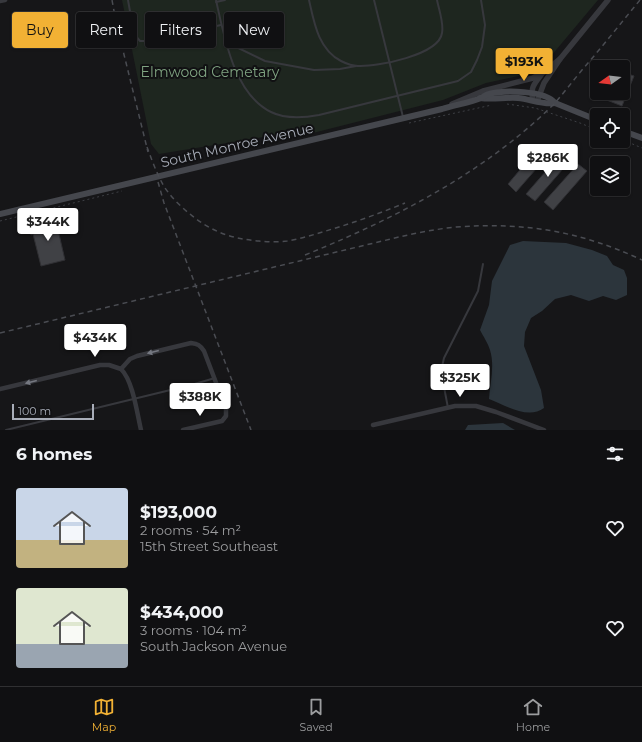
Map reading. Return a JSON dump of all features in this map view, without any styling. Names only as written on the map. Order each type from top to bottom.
[{"type":"main road","name":"South Monroe Avenue","points":[[0,214],[403,118],[480,98],[488,94],[508,91],[540,95],[553,101],[554,103],[590,117]]},
{"type":"main road","name":"South Monroe Avenue","points":[[480,98],[490,100],[518,98],[548,104],[554,103]]},
{"type":"main road","points":[[630,134],[642,138]]},
{"type":"street","points":[[0,1],[5,0]]},
{"type":"street","points":[[544,72],[532,87],[531,93],[535,101],[540,95],[544,83],[560,59],[608,0]]},
{"type":"street","points":[[442,108],[483,91],[534,78],[560,59]]},
{"type":"street","points":[[121,369],[130,359],[137,356],[191,343],[200,346],[215,378],[226,409],[226,416],[222,421],[183,430]]},
{"type":"street","points":[[0,389],[100,365],[109,365],[121,369],[126,374],[141,430]]},
{"type":"street","points":[[373,425],[448,408],[476,406],[544,430]]},
{"type":"lane","points":[[128,0],[134,34],[140,41],[148,41],[221,25]]},
{"type":"lane","points":[[224,38],[216,1],[226,0]]},
{"type":"lane","points":[[310,0],[316,28],[321,40],[328,50],[340,61],[357,66]]},
{"type":"lane","points":[[374,0],[403,118]]},
{"type":"lane","points":[[238,48],[265,61],[314,70],[340,69],[389,62],[429,50],[438,43],[442,33],[441,18],[437,0]]},
{"type":"lane","points":[[227,48],[241,81],[250,96],[271,113],[303,118],[458,81],[471,72],[478,60],[482,47],[485,25],[481,0]]},
{"type":"lane","points":[[448,408],[441,371],[444,358],[478,291],[483,264]]},
{"type":"lane","points":[[6,430],[215,378]]},
{"type":"path","points":[[508,104],[534,108],[580,122],[590,127]]},
{"type":"path","points":[[403,125],[494,105]]},
{"type":"path","points":[[630,143],[642,148]]},
{"type":"path","points":[[0,221],[128,190]]},
{"type":"green space","name":"Elmwood Cemetary","points":[[122,0],[598,0],[546,62],[532,73],[486,83],[443,100],[305,135],[270,136],[159,154],[151,144],[132,48],[137,48],[137,12],[124,12]]},
{"type":"shaded area","points":[[523,241],[566,243],[592,250],[607,256],[613,265],[624,270],[627,278],[627,295],[616,300],[603,296],[589,301],[571,295],[555,299],[542,311],[531,318],[525,332],[524,346],[541,390],[544,408],[531,412],[524,412],[509,408],[489,399],[492,362],[490,350],[480,330],[489,305],[492,281],[510,245]]},
{"type":"shaded area","points":[[503,423],[515,430],[465,430],[468,425]]},
{"type":"building","points":[[630,75],[634,76],[630,86]]},
{"type":"building","points":[[607,100],[624,100],[622,106]]},
{"type":"building","points":[[541,145],[550,153],[516,192],[508,184]]},
{"type":"building","points":[[560,155],[569,162],[535,201],[526,194]]},
{"type":"building","points":[[578,164],[587,171],[553,210],[544,202]]},
{"type":"building","points":[[55,217],[65,260],[41,266],[33,234],[31,235],[29,226],[49,221],[48,218]]},
{"type":"railway","points":[[112,0],[148,152]]},
{"type":"railway","points":[[305,255],[372,226],[404,210],[468,173],[498,152],[553,105],[640,0]]},
{"type":"railway","points":[[147,147],[162,183],[180,205],[206,226],[223,234],[249,240],[269,242],[294,240],[372,216],[405,203]]},
{"type":"railway","points":[[158,182],[164,203],[251,430]]},
{"type":"railway","points":[[0,333],[399,237],[456,227],[505,226],[574,235],[619,250],[642,260]]}]
